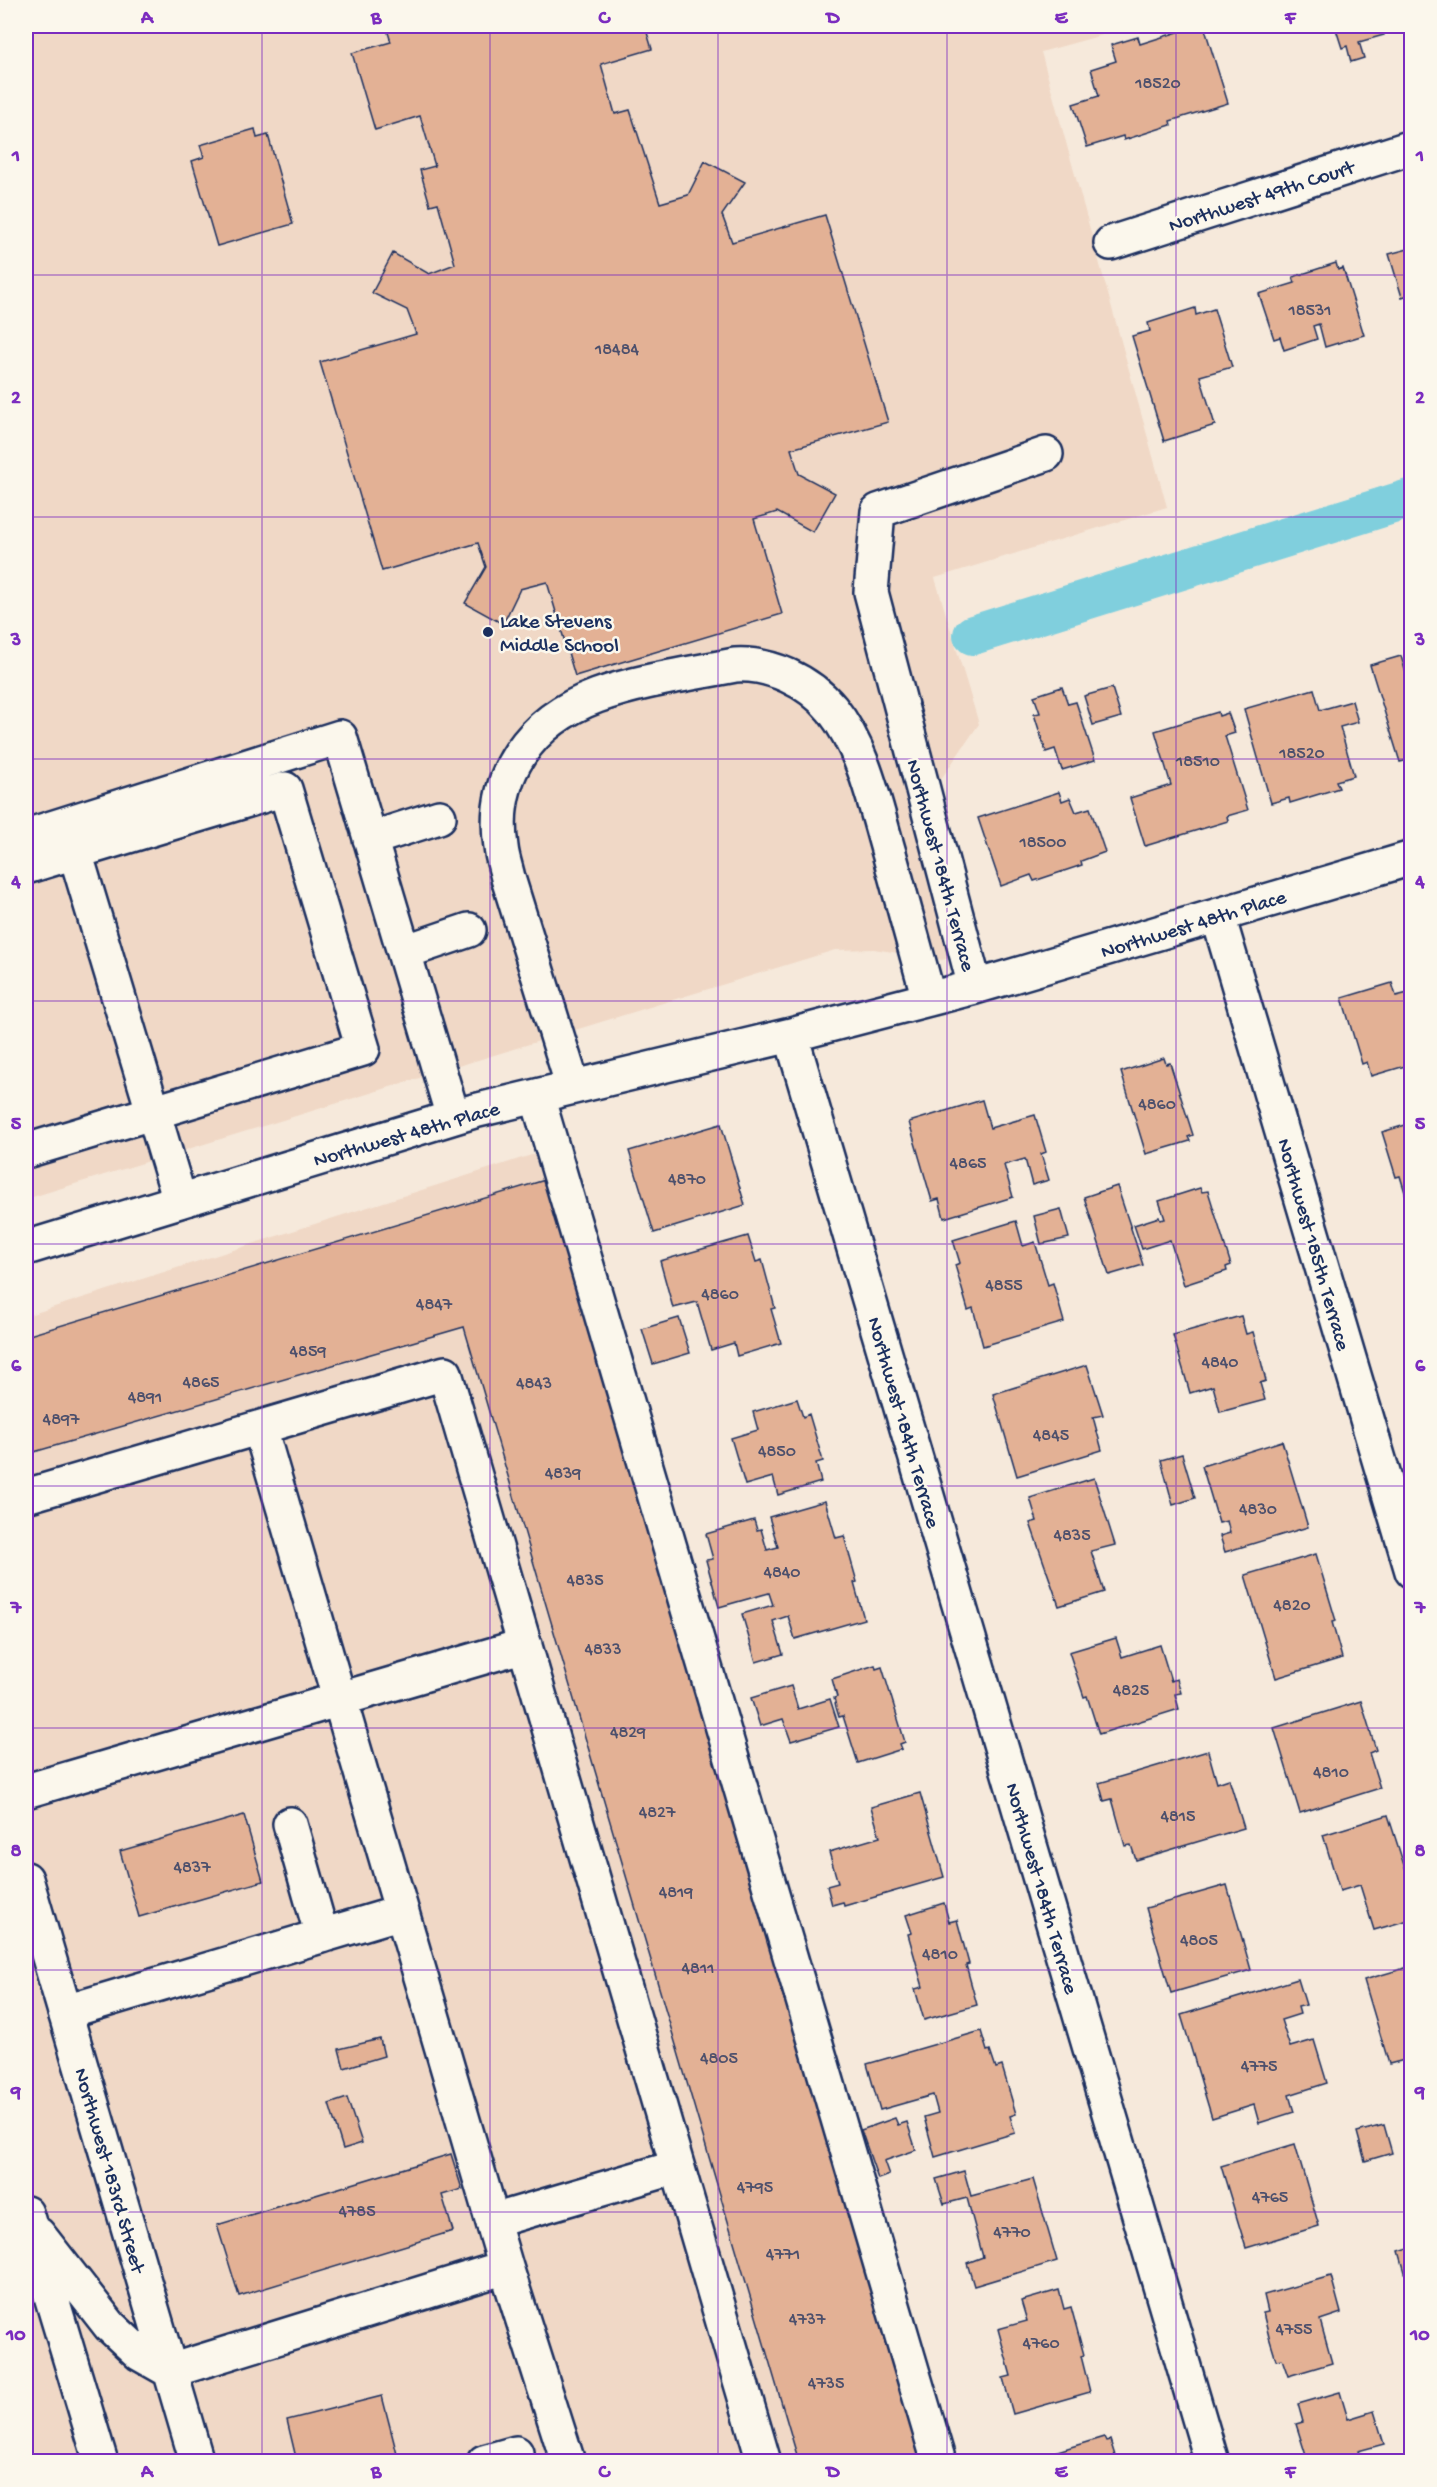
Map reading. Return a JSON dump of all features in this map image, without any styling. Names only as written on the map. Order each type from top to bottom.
[{"type":"street","name":"Northwest 49th Court","points":[[1111,243],[1412,147]]},
{"type":"street","name":"Northwest 184th Terrace","points":[[1046,454],[878,511],[871,592],[975,987],[791,1035],[1212,2462]]},
{"type":"street","points":[[573,1087],[508,878],[501,847],[500,815],[506,782],[517,756],[536,731],[597,696],[735,664],[766,667],[794,679],[815,692],[831,708],[844,727],[862,767],[929,999]]},
{"type":"street","points":[[26,836],[340,737],[453,1117]]},
{"type":"street","points":[[26,867],[285,789],[363,1049],[26,1150]]},
{"type":"street","points":[[370,839],[439,817]]},
{"type":"street","points":[[75,852],[180,1201]]},
{"type":"street","name":"Northwest 48th Place","points":[[975,987],[1412,858]]},
{"type":"street","name":"Northwest 185th Terrace","points":[[1218,916],[1412,1571]]},
{"type":"street","points":[[404,952],[469,930]]},
{"type":"street","name":"Northwest 48th Place","points":[[26,1248],[453,1117],[791,1035]]},
{"type":"street","points":[[537,1096],[939,2462]]},
{"type":"street","points":[[26,1496],[445,1373],[764,2462]]},
{"type":"street","points":[[260,1428],[506,2267],[568,2462]]},
{"type":"street","points":[[26,1791],[525,1645]]},
{"type":"street","points":[[290,1824],[322,1936]]},
{"type":"street","name":"Northwest 183rd Street","points":[[26,1879],[197,2462]]},
{"type":"street","points":[[64,2012],[402,1912]]},
{"type":"street","points":[[493,2221],[678,2167]]},
{"type":"street","points":[[27,2217],[110,2326],[140,2354],[170,2371],[506,2267]]},
{"type":"street","points":[[27,2217],[93,2460]]},
{"type":"street","points":[[484,2462],[516,2453]]},
{"type":"shaded area","name":"Lake Stevens Middle School","points":[[26,26],[1127,26],[1128,28],[1041,52],[1167,507],[935,578],[979,724],[932,792],[979,950],[942,960],[874,949],[835,950],[26,1199]]},
{"type":"shaded area","points":[[541,1152],[926,2461],[26,2461],[26,1316]]},
{"type":"building","points":[[386,26],[645,26],[652,49],[601,64],[615,114],[630,110],[660,203],[688,195],[705,161],[745,182],[722,215],[732,242],[825,215],[888,422],[791,449],[799,474],[835,493],[813,532],[777,512],[754,519],[782,614],[575,676],[547,582],[520,589],[503,624],[465,603],[486,567],[478,543],[382,571],[320,362],[416,334],[407,310],[372,293],[393,253],[429,274],[455,264],[438,203],[430,205],[420,170],[435,166],[420,116],[375,130],[352,53],[391,42]]},
{"type":"building","points":[[1197,26],[1204,26],[1228,103],[1170,121],[1171,125],[1124,140],[1123,136],[1087,147],[1073,104],[1099,96],[1091,69],[1116,61],[1111,45],[1138,37],[1140,44]]},
{"type":"building","points":[[1335,26],[1382,26],[1384,35],[1359,42],[1364,58],[1351,62],[1347,46],[1342,48]]},
{"type":"building","points":[[255,129],[257,138],[268,135],[293,224],[217,246],[192,161],[204,157],[200,145]]},
{"type":"building","points":[[1412,248],[1412,294],[1402,297],[1389,254]]},
{"type":"building","points":[[1336,263],[1338,270],[1343,268],[1364,335],[1325,347],[1319,324],[1313,326],[1317,339],[1284,350],[1280,337],[1274,339],[1259,294],[1295,283],[1293,277]]},
{"type":"building","points":[[1195,308],[1196,315],[1214,309],[1232,367],[1200,376],[1215,425],[1164,441],[1132,336],[1150,331],[1148,323]]},
{"type":"building","points":[[1401,656],[1408,680],[1412,679],[1412,759],[1400,762],[1370,665]]},
{"type":"building","points":[[1062,687],[1068,704],[1076,702],[1095,760],[1062,770],[1055,749],[1046,752],[1034,714],[1040,713],[1034,696]]},
{"type":"building","points":[[1112,688],[1121,717],[1093,725],[1084,696]]},
{"type":"building","points":[[1314,689],[1320,710],[1352,701],[1358,722],[1340,727],[1354,776],[1336,781],[1339,788],[1290,803],[1289,798],[1271,803],[1244,709]]},
{"type":"building","points":[[1218,712],[1219,716],[1228,713],[1235,733],[1225,736],[1248,810],[1227,816],[1228,821],[1145,846],[1130,798],[1171,785],[1155,731]]},
{"type":"building","points":[[1059,792],[1062,801],[1070,798],[1076,812],[1090,808],[1105,852],[1081,861],[1082,865],[1034,881],[1031,875],[1001,886],[978,818]]},
{"type":"building","points":[[1392,983],[1396,996],[1412,992],[1412,1064],[1371,1076],[1367,1062],[1362,1064],[1342,998]]},
{"type":"building","points":[[1164,1058],[1166,1064],[1170,1063],[1193,1135],[1188,1137],[1190,1141],[1146,1154],[1121,1072]]},
{"type":"building","points":[[982,1100],[990,1128],[1035,1115],[1046,1152],[1041,1154],[1049,1180],[1032,1185],[1025,1159],[1004,1165],[1013,1197],[944,1218],[939,1199],[932,1201],[909,1122]]},
{"type":"building","points":[[1412,1123],[1411,1212],[1400,1176],[1396,1177],[1382,1132]]},
{"type":"building","points":[[721,1124],[745,1205],[654,1233],[629,1151]]},
{"type":"building","points":[[545,1180],[922,2462],[799,2462],[464,1327],[27,1454],[26,1336]]},
{"type":"building","points":[[1117,1186],[1143,1265],[1109,1275],[1084,1197]]},
{"type":"building","points":[[1200,1188],[1202,1192],[1208,1191],[1231,1265],[1226,1267],[1227,1271],[1184,1285],[1170,1240],[1142,1249],[1134,1225],[1159,1217],[1160,1220],[1165,1219],[1159,1201]]},
{"type":"building","points":[[1061,1209],[1069,1238],[1041,1244],[1034,1216]]},
{"type":"building","points":[[1016,1221],[1023,1246],[1035,1242],[1048,1285],[1053,1283],[1064,1322],[983,1346],[973,1308],[968,1310],[955,1265],[960,1263],[953,1240]]},
{"type":"building","points":[[748,1236],[756,1262],[762,1260],[775,1308],[771,1309],[781,1343],[737,1356],[734,1343],[711,1350],[697,1302],[673,1308],[660,1261]]},
{"type":"building","points":[[1241,1316],[1246,1334],[1253,1332],[1266,1381],[1260,1383],[1265,1400],[1220,1412],[1213,1386],[1190,1393],[1173,1335]]},
{"type":"building","points":[[679,1318],[690,1353],[653,1364],[642,1329]]},
{"type":"building","points":[[1087,1365],[1103,1415],[1093,1417],[1102,1450],[1017,1476],[993,1394]]},
{"type":"building","points":[[797,1399],[803,1417],[809,1414],[823,1461],[816,1463],[821,1482],[778,1495],[773,1477],[745,1485],[731,1438],[758,1430],[753,1412]]},
{"type":"building","points":[[1282,1441],[1308,1527],[1225,1552],[1220,1536],[1230,1533],[1227,1521],[1219,1523],[1202,1466]]},
{"type":"building","points":[[1182,1454],[1195,1498],[1173,1505],[1161,1460]]},
{"type":"building","points":[[1094,1478],[1115,1545],[1091,1551],[1104,1592],[1059,1606],[1030,1523],[1037,1521],[1030,1498]]},
{"type":"building","points":[[825,1501],[836,1538],[844,1536],[857,1582],[854,1583],[864,1619],[795,1639],[788,1616],[773,1621],[783,1654],[756,1662],[742,1614],[773,1605],[769,1593],[719,1607],[706,1560],[713,1559],[706,1534],[754,1520],[757,1530],[761,1529],[767,1550],[778,1547],[769,1517]]},
{"type":"building","points":[[1316,1554],[1336,1621],[1332,1622],[1342,1658],[1276,1678],[1245,1575]]},
{"type":"building","points":[[1116,1638],[1122,1657],[1160,1645],[1171,1681],[1177,1679],[1181,1693],[1175,1694],[1179,1709],[1099,1734],[1069,1652]]},
{"type":"building","points":[[875,1665],[876,1669],[882,1667],[905,1742],[900,1744],[902,1749],[858,1763],[843,1716],[839,1717],[832,1679]]},
{"type":"building","points":[[791,1686],[798,1709],[830,1699],[839,1727],[791,1741],[783,1719],[760,1726],[751,1698]]},
{"type":"building","points":[[1361,1701],[1376,1750],[1369,1753],[1380,1788],[1300,1813],[1274,1728]]},
{"type":"building","points":[[1208,1751],[1217,1783],[1229,1779],[1244,1828],[1136,1860],[1131,1845],[1125,1846],[1112,1799],[1104,1801],[1099,1783]]},
{"type":"building","points":[[920,1793],[944,1877],[844,1906],[843,1902],[832,1905],[827,1886],[838,1883],[829,1852],[880,1837],[871,1807]]},
{"type":"building","points":[[244,1815],[263,1881],[139,1917],[120,1851]]},
{"type":"building","points":[[1388,1815],[1412,1890],[1412,1919],[1374,1930],[1360,1885],[1340,1891],[1323,1835]]},
{"type":"building","points":[[1227,1885],[1251,1970],[1171,1993],[1146,1908]]},
{"type":"building","points":[[944,1903],[949,1922],[957,1920],[977,2005],[924,2020],[915,1989],[923,1987],[908,1934],[912,1933],[906,1915]]},
{"type":"building","points":[[1412,1966],[1412,2058],[1389,2064],[1364,1980]]},
{"type":"building","points":[[1298,1979],[1306,2005],[1298,2007],[1300,2014],[1281,2020],[1290,2047],[1314,2040],[1327,2083],[1289,2095],[1294,2112],[1259,2123],[1254,2105],[1212,2118],[1181,2015]]},
{"type":"building","points":[[981,2031],[987,2051],[990,2050],[996,2068],[1002,2066],[1016,2114],[1010,2116],[1015,2133],[935,2157],[924,2117],[938,2113],[933,2095],[880,2110],[867,2064]]},
{"type":"building","points":[[380,2039],[384,2056],[344,2068],[339,2049]]},
{"type":"building","points":[[347,2098],[362,2143],[343,2149],[329,2104]]},
{"type":"building","points":[[895,2118],[898,2125],[907,2122],[916,2150],[884,2161],[889,2175],[878,2179],[861,2130]]},
{"type":"building","points":[[1384,2125],[1392,2153],[1365,2161],[1357,2132]]},
{"type":"building","points":[[1295,2144],[1319,2226],[1246,2248],[1221,2166]]},
{"type":"building","points":[[451,2154],[462,2189],[442,2195],[453,2231],[239,2296],[217,2225]]},
{"type":"building","points":[[964,2171],[971,2196],[1033,2179],[1057,2261],[974,2286],[967,2263],[983,2257],[967,2198],[944,2204],[936,2179]]},
{"type":"building","points":[[1412,2247],[1412,2297],[1399,2251]]},
{"type":"building","points":[[1331,2276],[1341,2313],[1320,2320],[1332,2363],[1288,2376],[1282,2359],[1276,2360],[1269,2337],[1263,2313],[1268,2312],[1264,2295]]},
{"type":"building","points":[[1059,2290],[1064,2309],[1071,2307],[1084,2355],[1081,2356],[1090,2392],[1013,2414],[1003,2378],[1011,2376],[998,2329],[1027,2321],[1021,2301]]},
{"type":"building","points":[[1340,2392],[1348,2419],[1374,2411],[1384,2444],[1358,2451],[1361,2462],[1308,2462],[1296,2424],[1303,2422],[1298,2404]]},
{"type":"building","points":[[382,2396],[398,2458],[383,2462],[297,2462],[287,2420]]},
{"type":"building","points":[[1104,2437],[1106,2441],[1110,2440],[1117,2462],[1031,2462],[1031,2459]]},
{"type":"waterway","points":[[973,635],[1412,498]]},
{"type":"place","name":"Lake Stevens Middle School","points":[[488,632]]}]
